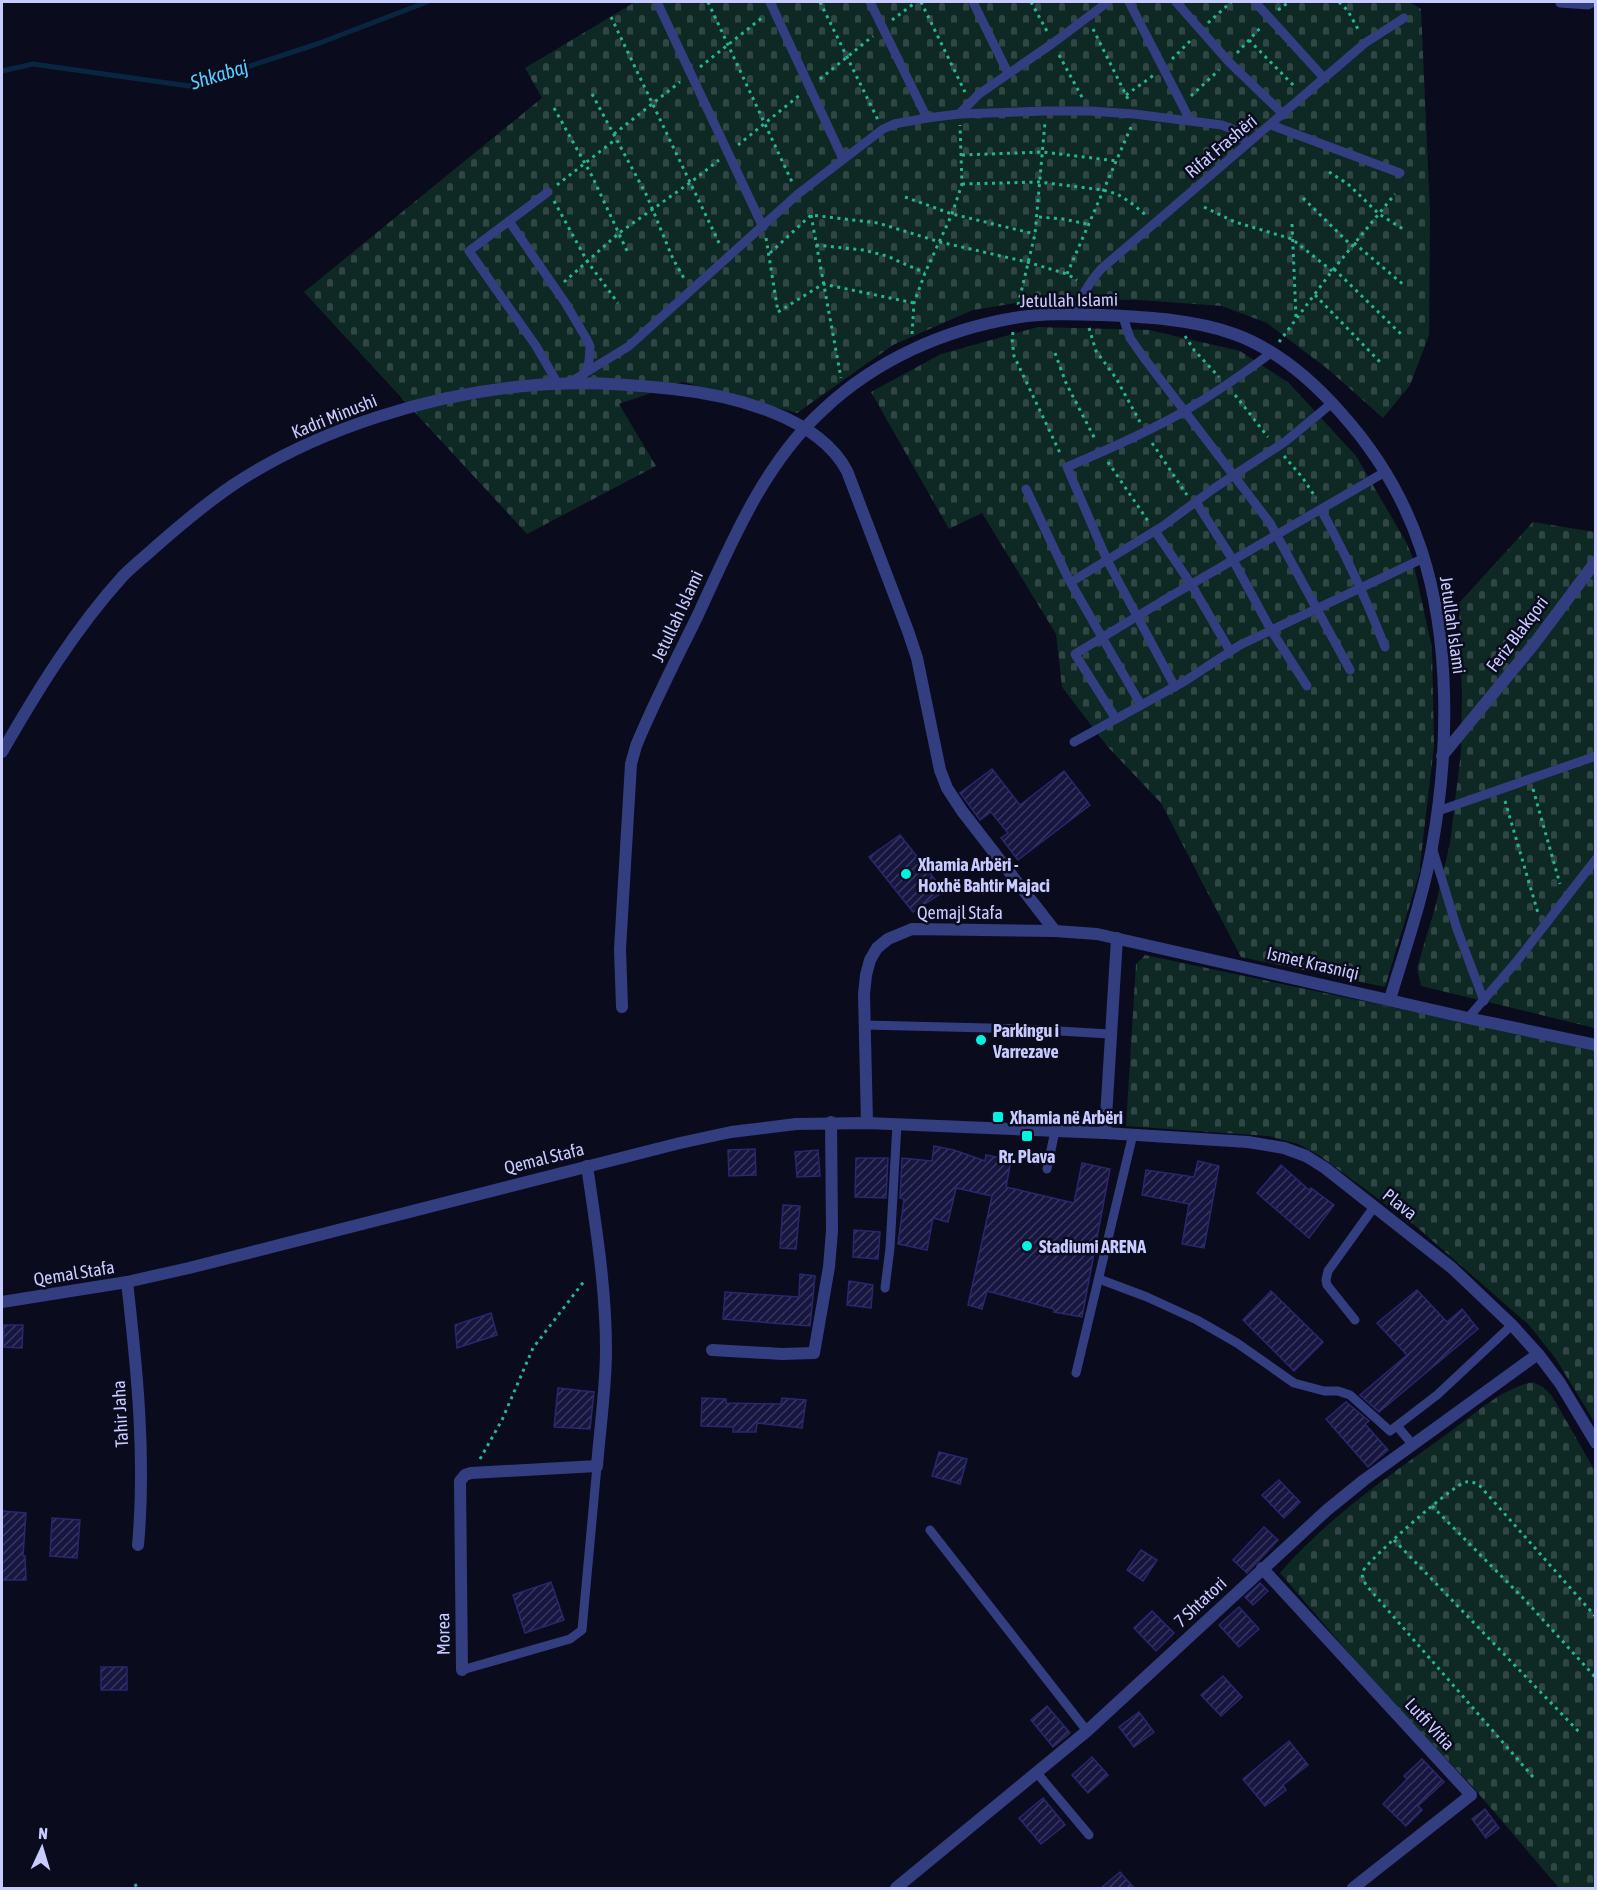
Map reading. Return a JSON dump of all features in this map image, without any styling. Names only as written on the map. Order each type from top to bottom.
[{"type":"street","name":"Jetullah Islami","points":[[622,1007],[620,949],[631,764],[636,746],[725,557],[766,479],[804,428],[843,392],[911,350],[958,332],[1016,318],[1082,315],[1176,321],[1216,328],[1254,342],[1291,366],[1332,403],[1354,427],[1385,472],[1408,517],[1424,558],[1438,621],[1442,658],[1442,756],[1438,811],[1425,882],[1390,999]]},
{"type":"street","name":"Kadri Minushi","points":[[2,752],[65,650],[124,575],[191,515],[235,484],[314,441],[408,408],[493,390],[562,384],[648,386],[685,390],[750,405],[778,416],[804,428],[823,441],[839,457],[847,471],[911,640],[925,694],[940,770],[947,788],[962,811],[1055,931]]},
{"type":"street","name":"Feriz Blakqori","points":[[1442,756],[1534,644],[1596,561]]},
{"type":"street","name":"Qemajl Stafa","points":[[867,1123],[864,994],[866,975],[870,960],[877,948],[888,939],[900,932],[926,928],[1055,931],[1097,934],[1116,938]]},
{"type":"street","name":"Ismet Krasniqi","points":[[1116,938],[1596,1045]]},
{"type":"street","points":[[1105,1133],[1116,938]]},
{"type":"street","points":[[712,1350],[782,1354],[814,1353],[829,1267],[832,1231],[831,1122]]},
{"type":"street","name":"Qemal Stafa","points":[[2,1302],[127,1282],[200,1265],[587,1166],[731,1132],[831,1122],[1105,1133]]},
{"type":"street","name":"Plava","points":[[1105,1133],[1248,1142],[1284,1148],[1306,1156],[1325,1168],[1452,1268],[1512,1325],[1560,1383],[1596,1443]]},
{"type":"street","name":"Morea","points":[[587,1166],[605,1309],[606,1352],[597,1466]]},
{"type":"street","name":"Tahir Jaha","points":[[127,1282],[135,1348],[139,1413],[141,1484],[138,1545]]},
{"type":"street","name":"7 Shtatori","points":[[896,1888],[1087,1731],[1327,1510],[1538,1354]]},
{"type":"street","points":[[471,1473],[597,1466]]},
{"type":"street","name":"Morea","points":[[462,1670],[459,1488],[460,1481],[465,1475],[471,1473]]},
{"type":"street","name":"Lutfi Vitia","points":[[1262,1568],[1471,1794],[1353,1888]]},
{"type":"lane","points":[[657,2],[764,227]]},
{"type":"lane","points":[[770,2],[843,159]]},
{"type":"lane","points":[[870,2],[927,117]]},
{"type":"lane","points":[[973,2],[1008,73]]},
{"type":"lane","points":[[959,114],[969,102],[1108,2]]},
{"type":"lane","points":[[1129,2],[1190,120]]},
{"type":"lane","points":[[1176,2],[1199,31],[1284,115]]},
{"type":"lane","points":[[1256,2],[1324,78]]},
{"type":"lane","points":[[1560,3],[1588,5],[1594,2]]},
{"type":"lane","name":"Rifat Frashëri","points":[[1082,315],[1080,298],[1087,285],[1101,269],[1284,115],[1365,43],[1404,18]]},
{"type":"lane","points":[[549,192],[469,251],[562,384],[629,346],[798,194],[883,129],[894,124],[927,117],[959,114],[1089,111],[1222,125],[1234,130],[1248,143]]},
{"type":"lane","points":[[1271,125],[1400,173]]},
{"type":"lane","points":[[509,222],[556,290],[590,346],[586,371]]},
{"type":"lane","points":[[1123,316],[1130,339],[1277,535],[1350,670]]},
{"type":"lane","points":[[1175,687],[1107,560],[1067,467],[1145,432],[1184,411],[1271,353]]},
{"type":"lane","points":[[1071,582],[1155,531],[1276,447],[1332,403]]},
{"type":"lane","points":[[1116,719],[1075,654],[1385,472]]},
{"type":"lane","points":[[1026,489],[1071,582],[1141,705]]},
{"type":"lane","points":[[1194,503],[1233,560],[1271,630],[1307,686]]},
{"type":"lane","points":[[1321,510],[1362,588],[1385,647]]},
{"type":"lane","points":[[1155,531],[1191,584],[1230,651]]},
{"type":"lane","points":[[1074,742],[1175,687],[1230,651],[1424,558]]},
{"type":"lane","points":[[1438,811],[1596,756]]},
{"type":"lane","points":[[1432,847],[1457,929],[1484,1001]]},
{"type":"lane","points":[[1468,1018],[1543,929],[1596,859]]},
{"type":"lane","points":[[865,1025],[1025,1029],[1110,1034]]},
{"type":"lane","points":[[885,1288],[891,1239],[897,1124]]},
{"type":"lane","points":[[1047,1169],[1055,1131]]},
{"type":"lane","points":[[1076,1373],[1133,1134]]},
{"type":"lane","points":[[1355,1320],[1327,1285],[1326,1280],[1328,1271],[1374,1207]]},
{"type":"lane","points":[[1099,1279],[1147,1297],[1197,1320],[1237,1343],[1294,1383],[1350,1395],[1390,1431],[1437,1395],[1512,1325]]},
{"type":"lane","points":[[1397,1426],[1413,1445]]},
{"type":"lane","name":"Morea","points":[[462,1670],[562,1642],[582,1630],[597,1466]]},
{"type":"lane","points":[[930,1530],[1087,1731]]},
{"type":"lane","points":[[1037,1773],[1089,1835]]},
{"type":"path","points":[[708,2],[798,194]]},
{"type":"path","points":[[820,2],[883,129]]},
{"type":"path","points":[[921,2],[969,102]]},
{"type":"path","points":[[1031,2],[1089,111]]},
{"type":"path","points":[[1126,95],[1163,68],[1199,31],[1232,2]]},
{"type":"path","points":[[1339,2],[1348,11],[1365,43]]},
{"type":"path","points":[[611,17],[727,259]]},
{"type":"path","points":[[1067,274],[1087,224],[1129,133],[1134,114],[1087,17]]},
{"type":"path","points":[[1249,40],[1304,97]]},
{"type":"path","points":[[592,94],[652,209],[673,260],[692,290]]},
{"type":"path","points":[[554,108],[585,163],[628,253]]},
{"type":"path","points":[[1046,111],[1038,217],[1012,339],[1014,356],[1067,467]]},
{"type":"path","points":[[911,350],[914,303],[952,214],[962,184],[959,114]]},
{"type":"path","points":[[616,139],[549,192],[587,261],[618,303]]},
{"type":"path","points":[[962,155],[1043,152],[1117,161]]},
{"type":"path","points":[[1329,172],[1348,184],[1379,214],[1403,229]]},
{"type":"path","points":[[556,290],[619,233],[691,182]]},
{"type":"path","points":[[962,184],[1039,182],[1103,190],[1117,194],[1130,202],[1155,223]]},
{"type":"path","points":[[1271,353],[1353,244],[1395,194]]},
{"type":"path","points":[[905,196],[952,214],[1035,234]]},
{"type":"path","points":[[1303,198],[1353,244],[1405,286]]},
{"type":"path","points":[[1204,207],[1234,222],[1292,238],[1333,270],[1402,335]]},
{"type":"path","points":[[770,253],[811,215],[878,223],[940,242],[1027,262],[1067,274],[1087,285]]},
{"type":"path","points":[[811,215],[843,392]]},
{"type":"path","points":[[1038,217],[1087,224]]},
{"type":"path","points":[[1292,224],[1297,319]]},
{"type":"path","points":[[764,227],[778,312],[823,284],[914,303]]},
{"type":"path","points":[[816,245],[863,250],[887,256],[925,273]]},
{"type":"path","points":[[1315,294],[1381,363]]},
{"type":"path","points":[[1082,315],[1096,351],[1116,378],[1145,432],[1194,503]]},
{"type":"path","points":[[1176,321],[1194,350],[1308,484],[1321,510]]},
{"type":"path","points":[[1530,779],[1565,900]]},
{"type":"path","points":[[1502,789],[1543,929]]},
{"type":"path","points":[[471,1473],[502,1420],[533,1348],[585,1280]]},
{"type":"path","points":[[1533,1777],[1366,1585],[1363,1572],[1432,1506],[1453,1489],[1466,1482],[1474,1482],[1596,1617]]},
{"type":"path","points":[[1432,1506],[1525,1600],[1596,1678]]},
{"type":"path","points":[[1394,1540],[1581,1734]]},
{"type":"path","points":[[135,1884],[137,1888]]},
{"type":"green space","points":[[635,2],[1409,2],[1421,9],[1430,212],[1429,335],[1410,385],[1383,418],[1329,370],[1267,323],[1222,306],[1139,300],[1042,299],[973,310],[893,345],[797,413],[683,382],[619,404],[656,466],[527,534],[304,292],[542,98],[525,68]]},
{"type":"green space","points":[[1038,327],[1149,330],[1240,351],[1289,383],[1356,456],[1406,542],[1412,556],[1432,648],[1434,746],[1419,874],[1385,987],[1241,957],[1161,803],[1108,747],[1062,687],[1056,634],[982,513],[949,529],[871,392],[941,354]]},
{"type":"green space","points":[[1533,522],[1595,532],[1595,1028],[1421,986],[1417,968],[1435,908],[1450,843],[1461,752],[1459,603]]},
{"type":"green space","points":[[1145,955],[1595,1050],[1595,1423],[1556,1359],[1529,1325],[1418,1228],[1320,1156],[1298,1144],[1268,1136],[1126,1126],[1136,964]]},
{"type":"green space","points":[[1533,1382],[1543,1387],[1552,1396],[1595,1471],[1595,1888],[1559,1888],[1472,1786],[1371,1679],[1280,1573],[1318,1534],[1381,1482],[1498,1397],[1509,1390]]},
{"type":"building","points":[[992,769],[1020,805],[1064,771],[1090,805],[1018,860],[1001,838],[1008,833],[991,812],[980,820],[960,793]]},
{"type":"building","name":"Xhamia Arbëri - Hoxhë Bahtir Majaci","points":[[900,835],[944,891],[913,912],[869,857]]},
{"type":"building","points":[[934,1146],[954,1150],[985,1161],[986,1155],[1011,1160],[1006,1187],[1074,1203],[1082,1163],[1110,1169],[1082,1317],[1054,1312],[1054,1309],[987,1291],[982,1309],[968,1305],[992,1196],[956,1188],[948,1222],[933,1218],[927,1250],[898,1244],[904,1199],[900,1198],[902,1158],[932,1161]]},
{"type":"building","points":[[755,1149],[756,1175],[729,1176],[728,1150]]},
{"type":"building","points":[[818,1150],[820,1176],[797,1177],[795,1152]]},
{"type":"building","points":[[856,1158],[888,1158],[886,1198],[855,1197]]},
{"type":"building","points":[[1198,1161],[1219,1166],[1204,1248],[1182,1244],[1189,1204],[1142,1195],[1146,1170],[1194,1177]]},
{"type":"building","points":[[1281,1165],[1309,1190],[1311,1188],[1334,1205],[1309,1238],[1257,1193]]},
{"type":"building","points":[[783,1205],[800,1206],[796,1249],[780,1248]]},
{"type":"building","points":[[854,1230],[880,1232],[878,1259],[853,1257]]},
{"type":"building","points":[[800,1274],[815,1276],[810,1326],[723,1319],[725,1292],[799,1297]]},
{"type":"building","points":[[849,1281],[873,1285],[871,1308],[847,1305]]},
{"type":"building","points":[[1417,1290],[1447,1322],[1462,1309],[1478,1329],[1379,1412],[1360,1395],[1407,1355],[1377,1323]]},
{"type":"building","points":[[1271,1291],[1323,1342],[1294,1371],[1243,1320]]},
{"type":"building","points":[[491,1313],[497,1335],[457,1348],[455,1325]]},
{"type":"building","points":[[4,1325],[23,1325],[22,1348],[3,1347]]},
{"type":"building","points":[[558,1388],[594,1392],[590,1429],[554,1427]]},
{"type":"building","points":[[702,1398],[726,1399],[726,1403],[781,1404],[782,1398],[806,1400],[802,1428],[757,1423],[756,1432],[733,1432],[733,1427],[701,1426]]},
{"type":"building","points":[[1346,1402],[1369,1421],[1365,1424],[1388,1450],[1368,1467],[1326,1419]]},
{"type":"building","points":[[939,1452],[967,1459],[960,1484],[932,1476]]},
{"type":"building","points":[[1279,1480],[1300,1502],[1284,1518],[1262,1495]]},
{"type":"building","points":[[2,1511],[26,1513],[23,1556],[25,1556],[26,1580],[2,1580]]},
{"type":"building","points":[[52,1518],[80,1520],[77,1558],[50,1556]]},
{"type":"building","points":[[1264,1527],[1278,1540],[1247,1573],[1233,1560]]},
{"type":"building","points":[[1141,1550],[1157,1560],[1143,1581],[1127,1570]]},
{"type":"building","points":[[551,1582],[564,1620],[525,1633],[513,1595]]},
{"type":"building","points":[[1260,1583],[1268,1591],[1253,1605],[1245,1597]]},
{"type":"building","points":[[1239,1607],[1259,1629],[1239,1647],[1219,1625]]},
{"type":"building","points":[[1152,1611],[1174,1633],[1156,1651],[1134,1628]]},
{"type":"building","points":[[101,1667],[127,1667],[127,1690],[101,1690]]},
{"type":"building","points":[[1223,1676],[1242,1697],[1221,1716],[1201,1695]]},
{"type":"building","points":[[1047,1706],[1070,1733],[1053,1747],[1031,1720]]},
{"type":"building","points":[[1139,1712],[1154,1732],[1134,1747],[1119,1727]]},
{"type":"building","points":[[1289,1741],[1308,1765],[1283,1785],[1286,1790],[1265,1806],[1243,1779]]},
{"type":"building","points":[[1092,1757],[1108,1775],[1088,1793],[1072,1775]]},
{"type":"building","points":[[1422,1759],[1444,1782],[1418,1806],[1422,1810],[1406,1826],[1383,1804],[1407,1779],[1404,1776]]},
{"type":"building","points":[[1043,1798],[1065,1825],[1041,1844],[1019,1818]]},
{"type":"building","points":[[1485,1809],[1499,1828],[1486,1838],[1472,1819]]},
{"type":"building","points":[[1120,1872],[1134,1888],[1101,1888]]},
{"type":"waterway","name":"Shkabaj","points":[[2,71],[33,64],[189,86],[317,44],[427,2]]},
{"type":"place","name":"Xhamia Arbëri - Hoxhë Bahtir Majaci","points":[[906,874]]},
{"type":"place","name":"Parkingu i Varrezave","points":[[981,1040]]},
{"type":"place","name":"Xhamia në Arbëri","points":[[998,1117]]},
{"type":"place","name":"Rr. Plava","points":[[1027,1136]]},
{"type":"place","name":"Stadiumi ARENA","points":[[1027,1246]]}]
